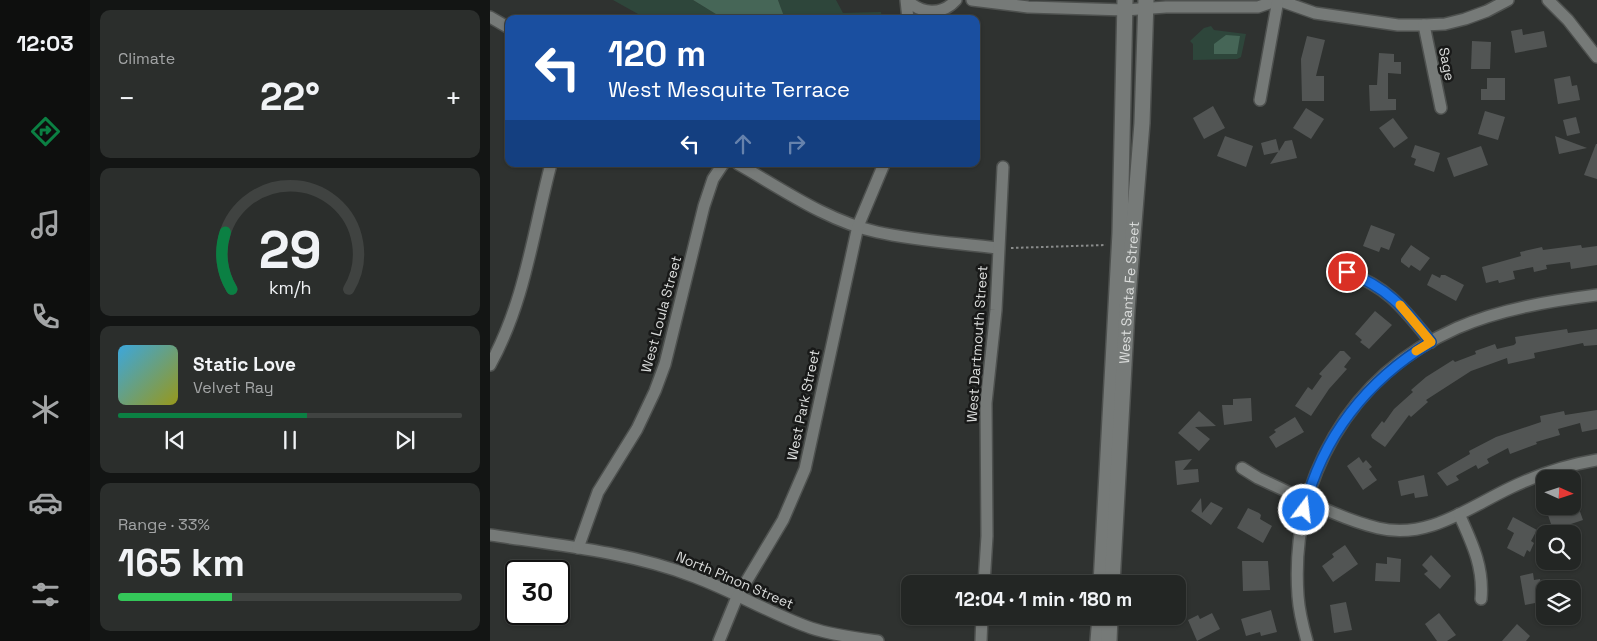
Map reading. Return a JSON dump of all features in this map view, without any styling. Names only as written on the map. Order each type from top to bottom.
[{"type":"street","points":[[907,0],[922,10],[935,15],[955,1],[970,0],[1038,7],[1125,5],[1258,7],[1278,0],[1315,13],[1398,25],[1445,24],[1487,11],[1508,0]]},
{"type":"street","points":[[907,0],[908,15]]},
{"type":"street","points":[[1260,100],[1278,0]]},
{"type":"street","points":[[1548,0],[1568,20],[1597,57]]},
{"type":"street","name":"West Santa Fe Street","points":[[1102,575],[1120,245],[1125,5]]},
{"type":"street","name":"West Santa Fe Street","points":[[1112,575],[1127,310],[1139,162],[1146,5]]},
{"type":"street","points":[[490,16],[505,25]]},
{"type":"street","name":"Sage","points":[[1424,25],[1440,108]]},
{"type":"street","points":[[490,364],[511,321],[522,289],[550,167]]},
{"type":"street","name":"West Loula Street","points":[[578,548],[598,492],[637,428],[655,391],[665,364],[704,206],[713,179],[721,167]]},
{"type":"street","points":[[743,167],[809,205],[833,217],[858,226],[877,232],[998,248]]},
{"type":"street","name":"West Park Street","points":[[719,641],[737,597],[783,520],[805,469],[858,226],[883,167]]},
{"type":"street","name":"West Dartmouth Street","points":[[985,575],[987,536],[986,403],[996,310],[1003,167]]},
{"type":"street","points":[[1347,272],[1371,281],[1387,292],[1431,342]]},
{"type":"street","points":[[1307,641],[1298,599],[1296,567],[1300,527],[1307,499],[1321,459],[1349,413],[1381,377],[1406,357],[1458,328],[1523,308],[1597,295]]},
{"type":"street","points":[[1242,468],[1360,522],[1378,528],[1416,530],[1436,525],[1546,473],[1597,460]]},
{"type":"street","points":[[1459,514],[1481,567],[1483,581],[1481,599]]},
{"type":"street","name":"North Pinon Street","points":[[490,535],[578,548],[659,565],[696,577],[737,597],[812,628],[878,641]]},
{"type":"street","points":[[981,641],[982,625]]},
{"type":"street","points":[[1098,641],[1099,625]]},
{"type":"street","points":[[1109,641],[1110,625]]},
{"type":"path","points":[[998,248],[1120,245]]},
{"type":"shaded area","points":[[613,0],[693,0],[717,15],[640,15]]},
{"type":"shaded area","points":[[693,0],[778,0],[784,15],[717,15]]},
{"type":"shaded area","points":[[778,0],[836,0],[843,13],[881,12],[881,15],[784,15]]},
{"type":"shaded area","points":[[1211,26],[1214,30],[1246,34],[1241,57],[1237,59],[1193,60],[1193,44],[1190,41],[1204,28]]},
{"type":"shaded area","points":[[1226,35],[1240,36],[1237,54],[1214,54],[1214,44]]},
{"type":"building","points":[[1522,29],[1523,35],[1544,31],[1547,47],[1515,53],[1511,31]]},
{"type":"building","points":[[1307,36],[1325,40],[1316,76],[1324,76],[1324,101],[1302,101],[1301,59]]},
{"type":"building","points":[[1472,41],[1491,42],[1490,69],[1471,69]]},
{"type":"building","points":[[1379,53],[1394,54],[1394,62],[1401,62],[1401,74],[1388,73],[1388,99],[1396,99],[1396,110],[1370,111],[1369,85],[1377,85]]},
{"type":"building","points":[[1570,76],[1572,86],[1577,85],[1580,100],[1558,104],[1554,79]]},
{"type":"building","points":[[1487,78],[1505,78],[1505,100],[1481,100],[1481,89],[1487,89]]},
{"type":"building","points":[[1213,106],[1225,128],[1204,139],[1193,118]]},
{"type":"building","points":[[1306,108],[1324,119],[1311,139],[1293,128]]},
{"type":"building","points":[[1485,111],[1505,117],[1498,140],[1478,134]]},
{"type":"building","points":[[1576,117],[1580,133],[1567,136],[1563,120]]},
{"type":"building","points":[[1393,118],[1408,138],[1394,148],[1379,128]]},
{"type":"building","points":[[1225,136],[1253,146],[1246,167],[1217,156]]},
{"type":"building","points":[[1555,136],[1587,148],[1559,154]]},
{"type":"building","points":[[1276,139],[1279,151],[1285,141],[1292,140],[1297,158],[1270,164],[1278,152],[1264,155],[1261,143]]},
{"type":"building","points":[[1597,144],[1597,179],[1584,175]]},
{"type":"building","points":[[1415,145],[1440,153],[1434,172],[1414,165],[1416,159],[1411,157]]},
{"type":"building","points":[[1481,146],[1488,165],[1454,177],[1447,158]]},
{"type":"building","points":[[1371,225],[1395,234],[1389,250],[1381,247],[1379,252],[1363,246]]},
{"type":"building","points":[[1411,245],[1430,258],[1420,271],[1411,265],[1409,268],[1401,262],[1401,259]]},
{"type":"building","points":[[1581,245],[1582,248],[1597,246],[1597,265],[1571,269],[1570,262],[1546,265],[1547,269],[1534,272],[1533,267],[1513,271],[1515,279],[1499,283],[1498,280],[1486,283],[1482,267],[1521,256],[1520,252],[1542,247],[1543,250]]},
{"type":"building","points":[[1432,274],[1440,278],[1441,275],[1445,275],[1464,285],[1456,301],[1427,285]]},
{"type":"building","points":[[1375,311],[1392,325],[1369,349],[1360,342],[1362,340],[1355,334]]},
{"type":"building","points":[[1567,329],[1568,333],[1597,329],[1597,345],[1584,346],[1583,343],[1534,353],[1535,358],[1508,364],[1507,358],[1471,371],[1426,400],[1428,402],[1411,417],[1409,415],[1385,447],[1372,438],[1371,435],[1382,421],[1384,423],[1394,409],[1413,392],[1411,390],[1426,377],[1453,360],[1455,362],[1476,354],[1475,351],[1495,344],[1497,349],[1514,345],[1516,343],[1515,337]]},
{"type":"building","points":[[1340,351],[1344,351],[1351,358],[1344,367],[1347,369],[1329,389],[1311,416],[1295,406],[1308,387],[1312,390],[1322,376],[1319,374]]},
{"type":"building","points":[[1251,398],[1252,421],[1224,425],[1222,405],[1233,405],[1233,399]]},
{"type":"building","points":[[1597,410],[1597,429],[1582,432],[1580,423],[1558,429],[1560,435],[1536,442],[1537,444],[1510,454],[1508,448],[1487,459],[1489,463],[1478,469],[1476,465],[1456,476],[1459,480],[1447,486],[1437,473],[1470,454],[1469,451],[1496,437],[1541,422],[1540,416],[1564,411],[1565,415]]},
{"type":"building","points":[[1199,411],[1216,426],[1195,427],[1210,439],[1199,451],[1178,433]]},
{"type":"building","points":[[1295,417],[1304,432],[1276,448],[1269,437],[1276,432],[1274,430]]},
{"type":"building","points":[[1359,457],[1363,463],[1366,460],[1372,467],[1369,469],[1377,480],[1363,490],[1347,466]]},
{"type":"building","points":[[1192,459],[1183,470],[1198,469],[1199,482],[1177,485],[1175,461]]},
{"type":"building","points":[[1424,475],[1428,496],[1415,498],[1414,493],[1401,496],[1398,481]]},
{"type":"building","points":[[1201,498],[1202,513],[1211,502],[1223,508],[1211,525],[1191,511]]},
{"type":"building","points":[[1248,508],[1259,513],[1261,515],[1260,519],[1272,526],[1263,543],[1237,528]]},
{"type":"building","points":[[1581,514],[1583,520],[1568,525],[1551,525],[1548,515]]},
{"type":"building","points":[[1513,517],[1536,529],[1531,541],[1534,543],[1530,552],[1527,550],[1524,557],[1507,548],[1514,533],[1507,529]]},
{"type":"building","points":[[1345,545],[1358,564],[1333,582],[1322,566],[1334,557],[1332,554]]},
{"type":"building","points":[[1431,555],[1451,576],[1440,589],[1424,574],[1428,571],[1422,565]]},
{"type":"building","points":[[1387,557],[1401,559],[1400,582],[1375,581],[1376,563],[1387,564]]},
{"type":"building","points":[[1242,561],[1268,561],[1270,590],[1243,591]]},
{"type":"building","points":[[1533,573],[1534,580],[1540,579],[1536,580],[1536,603],[1525,605],[1520,576]]},
{"type":"building","points":[[1346,602],[1352,630],[1334,633],[1330,605]]},
{"type":"building","points":[[1271,610],[1277,632],[1261,636],[1260,632],[1246,636],[1241,619]]},
{"type":"building","points":[[1212,613],[1220,629],[1197,641],[1188,620],[1198,615],[1200,619]]},
{"type":"building","points":[[1439,613],[1456,635],[1447,641],[1437,641],[1425,624]]},
{"type":"building","points":[[1517,624],[1530,636],[1526,641],[1502,641]]},
{"type":"slow traffic","points":[[1400,305],[1431,342],[1416,351]]},
{"type":"route","points":[[1304,510],[1311,482],[1321,459],[1330,441],[1349,413],[1381,377],[1406,357],[1431,342],[1400,304],[1387,292],[1371,281],[1347,272]]}]
